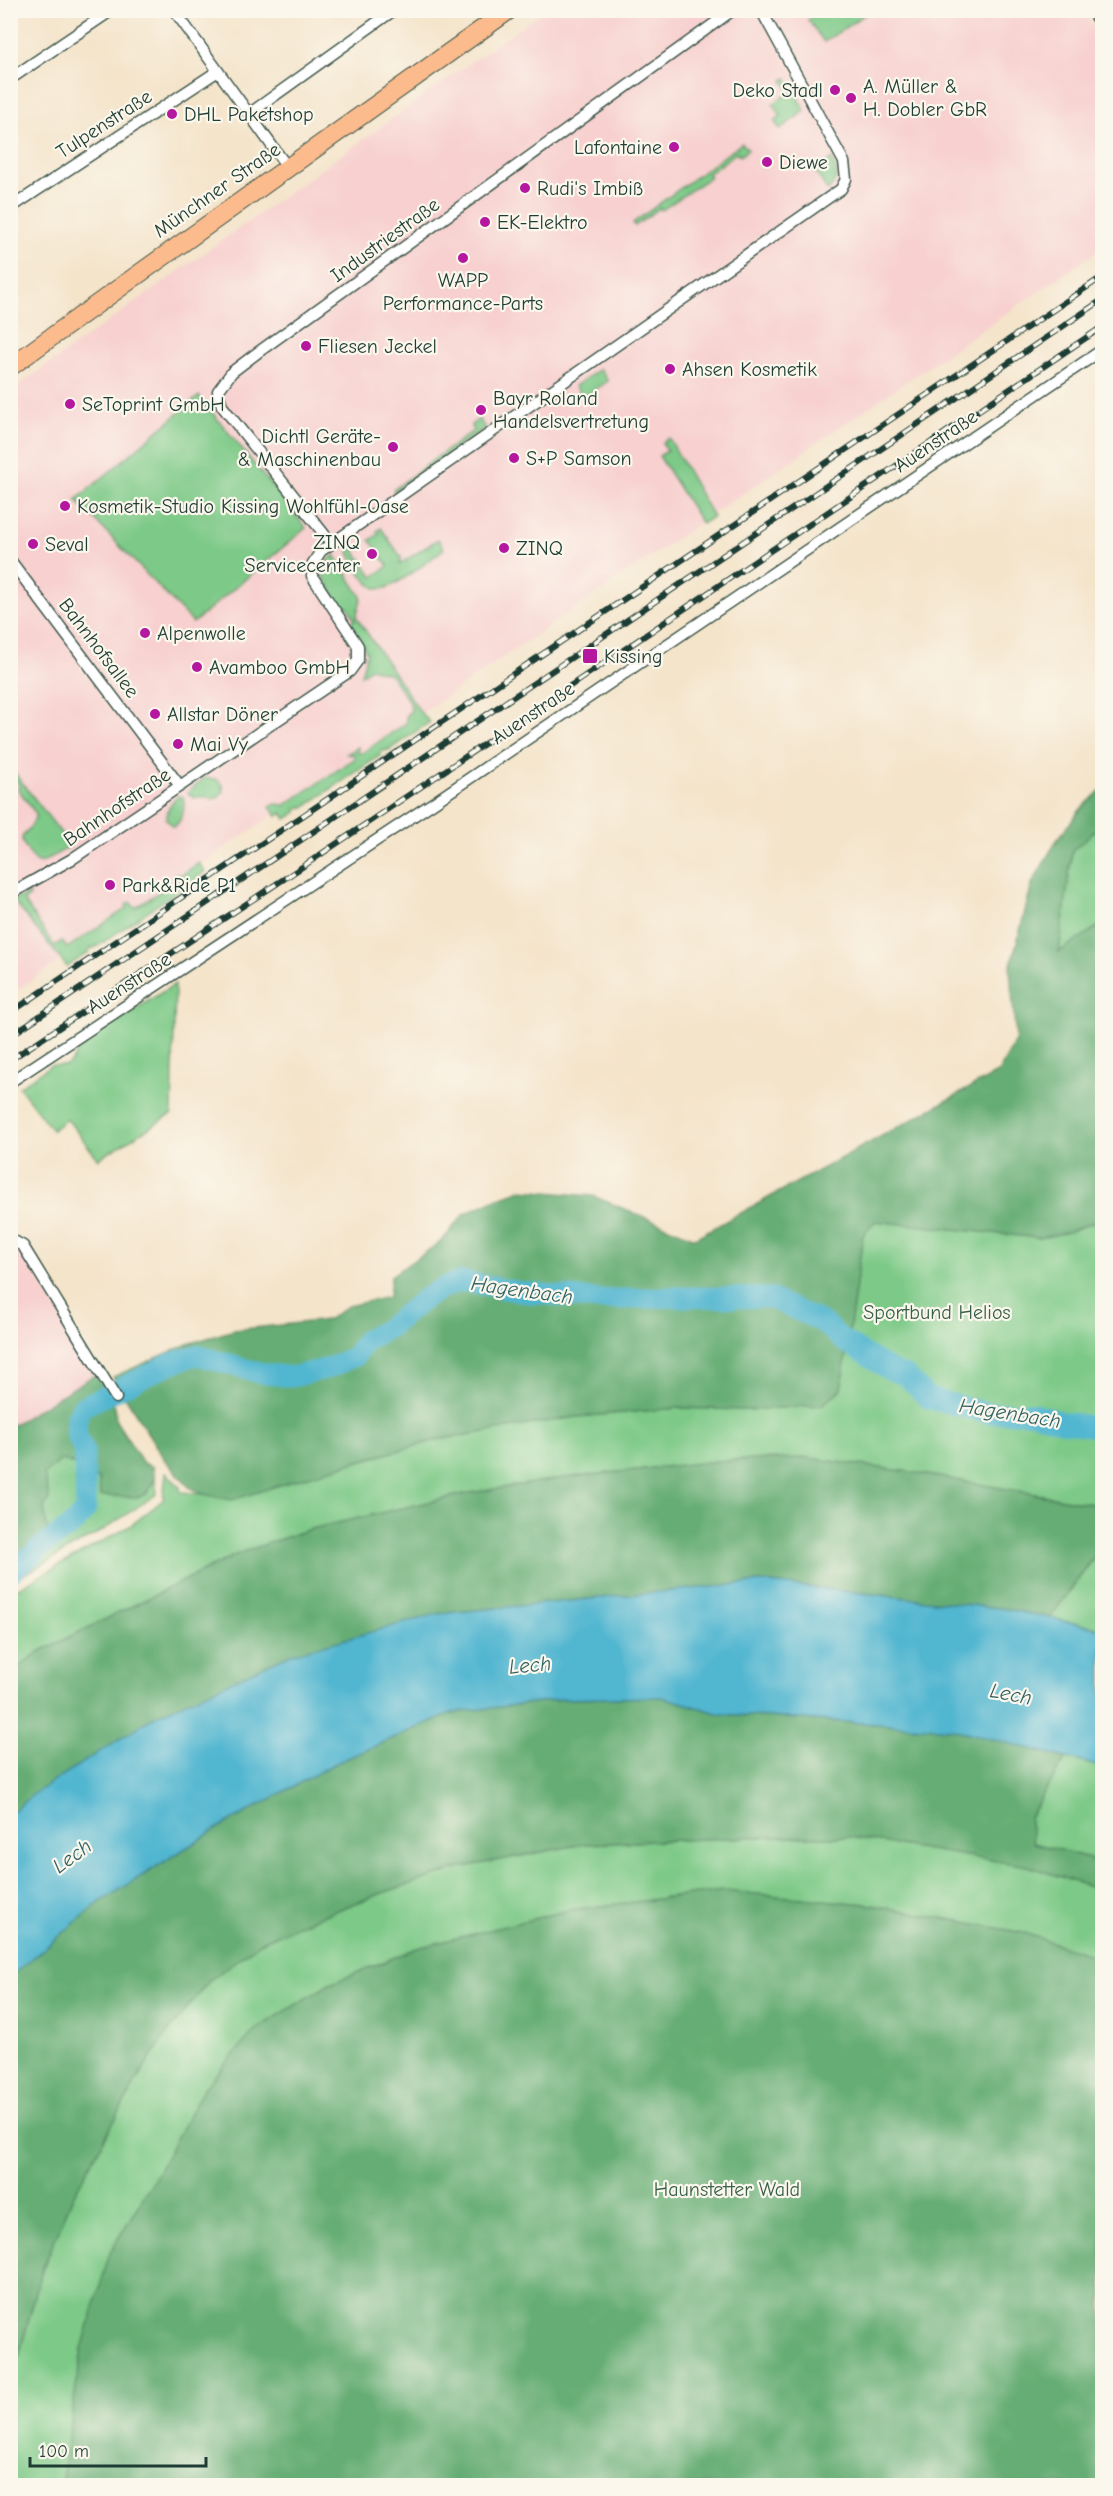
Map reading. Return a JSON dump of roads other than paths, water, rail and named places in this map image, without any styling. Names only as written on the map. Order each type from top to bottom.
[{"type":"main road","name":"Münchner Straße","points":[[10,367],[509,10]]},
{"type":"street","points":[[10,79],[112,10]]},
{"type":"street","points":[[174,10],[288,168]]},
{"type":"street","points":[[249,114],[394,10]]},
{"type":"street","name":"Industriestraße","points":[[333,543],[222,406],[218,391],[225,380],[257,353],[733,10]]},
{"type":"street","points":[[333,543],[841,189],[846,179],[844,162],[761,10]]},
{"type":"street","points":[[1091,10],[1102,27]]},
{"type":"street","name":"Tulpenstraße","points":[[10,208],[218,71]]},
{"type":"street","name":"Auenstraße","points":[[10,1082],[426,807],[1102,350]]},
{"type":"street","name":"Bahnhofstraße","points":[[10,894],[72,859],[350,671],[358,660],[358,646],[312,576],[311,570],[316,557],[333,543]]},
{"type":"street","name":"Bahnhofsallee","points":[[10,560],[180,786]]},
{"type":"street","points":[[10,1239],[23,1246],[116,1398]]},
{"type":"water","name":"Lech","points":[[761,1582],[1007,1609],[1102,1629],[1102,1767],[953,1729],[720,1714],[663,1697],[563,1699],[451,1713],[334,1764],[218,1828],[100,1902],[11,1976],[11,1813],[35,1793],[155,1716],[291,1654],[437,1614]]},
{"type":"waterway","name":"Hagenbach","points":[[10,1573],[75,1523],[86,1509],[84,1451],[77,1436],[76,1420],[82,1407],[172,1363],[197,1355],[260,1373],[292,1377],[329,1368],[355,1356],[366,1340],[387,1329],[424,1299],[442,1288],[462,1281],[521,1292],[599,1300],[670,1297],[770,1298],[822,1322],[845,1342],[890,1370],[906,1376],[928,1398],[988,1413],[1034,1413],[1062,1422],[1096,1427],[1102,1424]]},
{"type":"railway","points":[[10,1013],[1102,277]]},
{"type":"railway","points":[[10,1036],[1102,300]]},
{"type":"railway","points":[[10,1060],[302,867],[1102,327]]},
{"type":"place","name":"Deko Stadl","points":[[835,90]]},
{"type":"place","name":"A. Müller & H. Dobler GbR","points":[[851,98]]},
{"type":"place","name":"DHL Paketshop","points":[[172,114]]},
{"type":"place","name":"Lafontaine","points":[[674,147]]},
{"type":"place","name":"Diewe","points":[[767,162]]},
{"type":"place","name":"Rudi's Imbiß","points":[[525,188]]},
{"type":"place","name":"EK-Elektro","points":[[485,222]]},
{"type":"place","name":"WAPP Performance-Parts","points":[[463,258]]},
{"type":"place","name":"Fliesen Jeckel","points":[[306,346]]},
{"type":"place","name":"Ahsen Kosmetik","points":[[670,369]]},
{"type":"place","name":"SeToprint GmbH","points":[[70,404]]},
{"type":"place","name":"Bayr Roland Handelsvertretung","points":[[481,410]]},
{"type":"place","name":"Dichtl Geräte- & Maschinenbau","points":[[393,447]]},
{"type":"place","name":"S+P Samson","points":[[514,458]]},
{"type":"place","name":"Kosmetik-Studio Kissing Wohlfühl-Oase","points":[[65,506]]},
{"type":"place","name":"Seval","points":[[33,544]]},
{"type":"place","name":"ZINQ","points":[[504,548]]},
{"type":"place","name":"ZINQ Servicecenter","points":[[372,554]]},
{"type":"place","name":"Alpenwolle","points":[[145,633]]},
{"type":"place","name":"Kissing","points":[[590,656]]},
{"type":"place","name":"Avamboo GmbH","points":[[197,667]]},
{"type":"place","name":"Allstar Döner","points":[[155,714]]},
{"type":"place","name":"Mai Vy","points":[[178,744]]},
{"type":"place","name":"Park&Ride P1","points":[[110,885]]},
{"type":"park label","name":"Sportbund Helios","points":[[937,1312]]},
{"type":"park label","name":"Haunstetter Wald","points":[[727,2189]]}]
